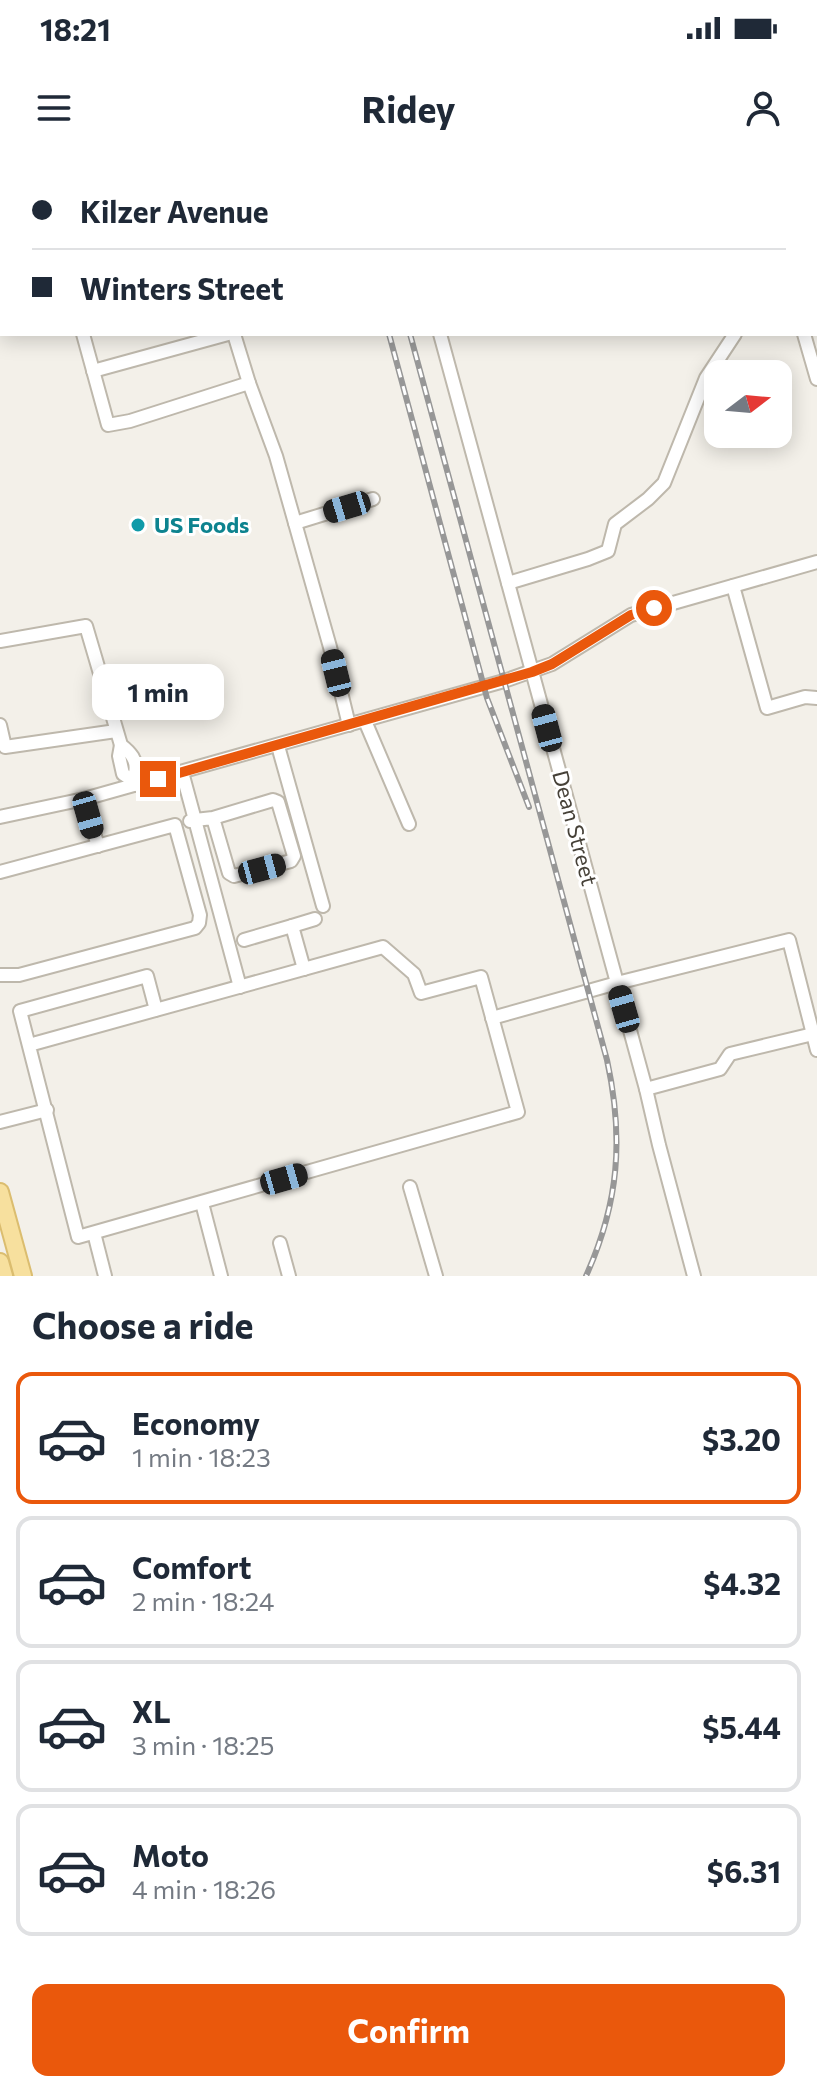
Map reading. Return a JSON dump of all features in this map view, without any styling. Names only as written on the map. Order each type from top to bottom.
[{"type":"main road","points":[[0,1192],[23,1276]]},
{"type":"main road","points":[[0,1262],[4,1276]]},
{"type":"street","points":[[84,336],[108,425],[130,421],[249,383]]},
{"type":"street","points":[[93,371],[221,336]]},
{"type":"street","points":[[235,336],[276,456],[349,725]]},
{"type":"street","name":"Dean Street","points":[[440,336],[646,1089],[689,1275]]},
{"type":"street","points":[[508,583],[608,551],[615,524],[664,483],[706,378],[734,336]]},
{"type":"street","points":[[805,336],[817,379]]},
{"type":"street","points":[[295,523],[373,499]]},
{"type":"street","points":[[0,817],[84,799],[133,782],[278,746],[532,672],[552,664],[631,615],[817,562]]},
{"type":"street","points":[[733,586],[767,708],[805,697],[817,698]]},
{"type":"street","points":[[0,641],[86,626],[121,745],[119,756],[123,774],[133,782]]},
{"type":"street","points":[[365,721],[409,824]]},
{"type":"street","points":[[0,725],[5,747],[116,731]]},
{"type":"street","points":[[278,746],[323,906]]},
{"type":"street","points":[[182,772],[240,987]]},
{"type":"street","points":[[84,799],[98,846]]},
{"type":"street","points":[[0,872],[273,800],[278,802],[294,856],[291,861],[234,876],[229,873],[213,818]]},
{"type":"street","points":[[0,975],[19,975],[195,928],[200,915],[175,825]]},
{"type":"street","points":[[244,940],[315,919]]},
{"type":"street","points":[[292,926],[304,969]]},
{"type":"street","points":[[492,1018],[789,940],[817,1050]]},
{"type":"street","points":[[29,1045],[240,987],[383,947],[414,974],[421,993],[481,977],[518,1112],[78,1237],[20,1011],[147,976],[156,1010]]},
{"type":"street","points":[[646,1089],[720,1069],[730,1054],[813,1034]]},
{"type":"street","points":[[0,1122],[47,1110]]},
{"type":"street","points":[[410,1187],[436,1276]]},
{"type":"street","points":[[202,1203],[221,1276]]},
{"type":"street","points":[[94,1233],[105,1276]]},
{"type":"street","points":[[280,1243],[289,1276]]},
{"type":"railway","points":[[390,336],[487,698],[529,807]]},
{"type":"railway","points":[[411,336],[607,1060],[616,1116],[615,1170],[606,1222],[586,1276]]},
{"type":"place","name":"US Foods","points":[[138,525]]},
{"type":"route","points":[[158,779],[532,672],[552,664],[631,615],[654,608]]}]
